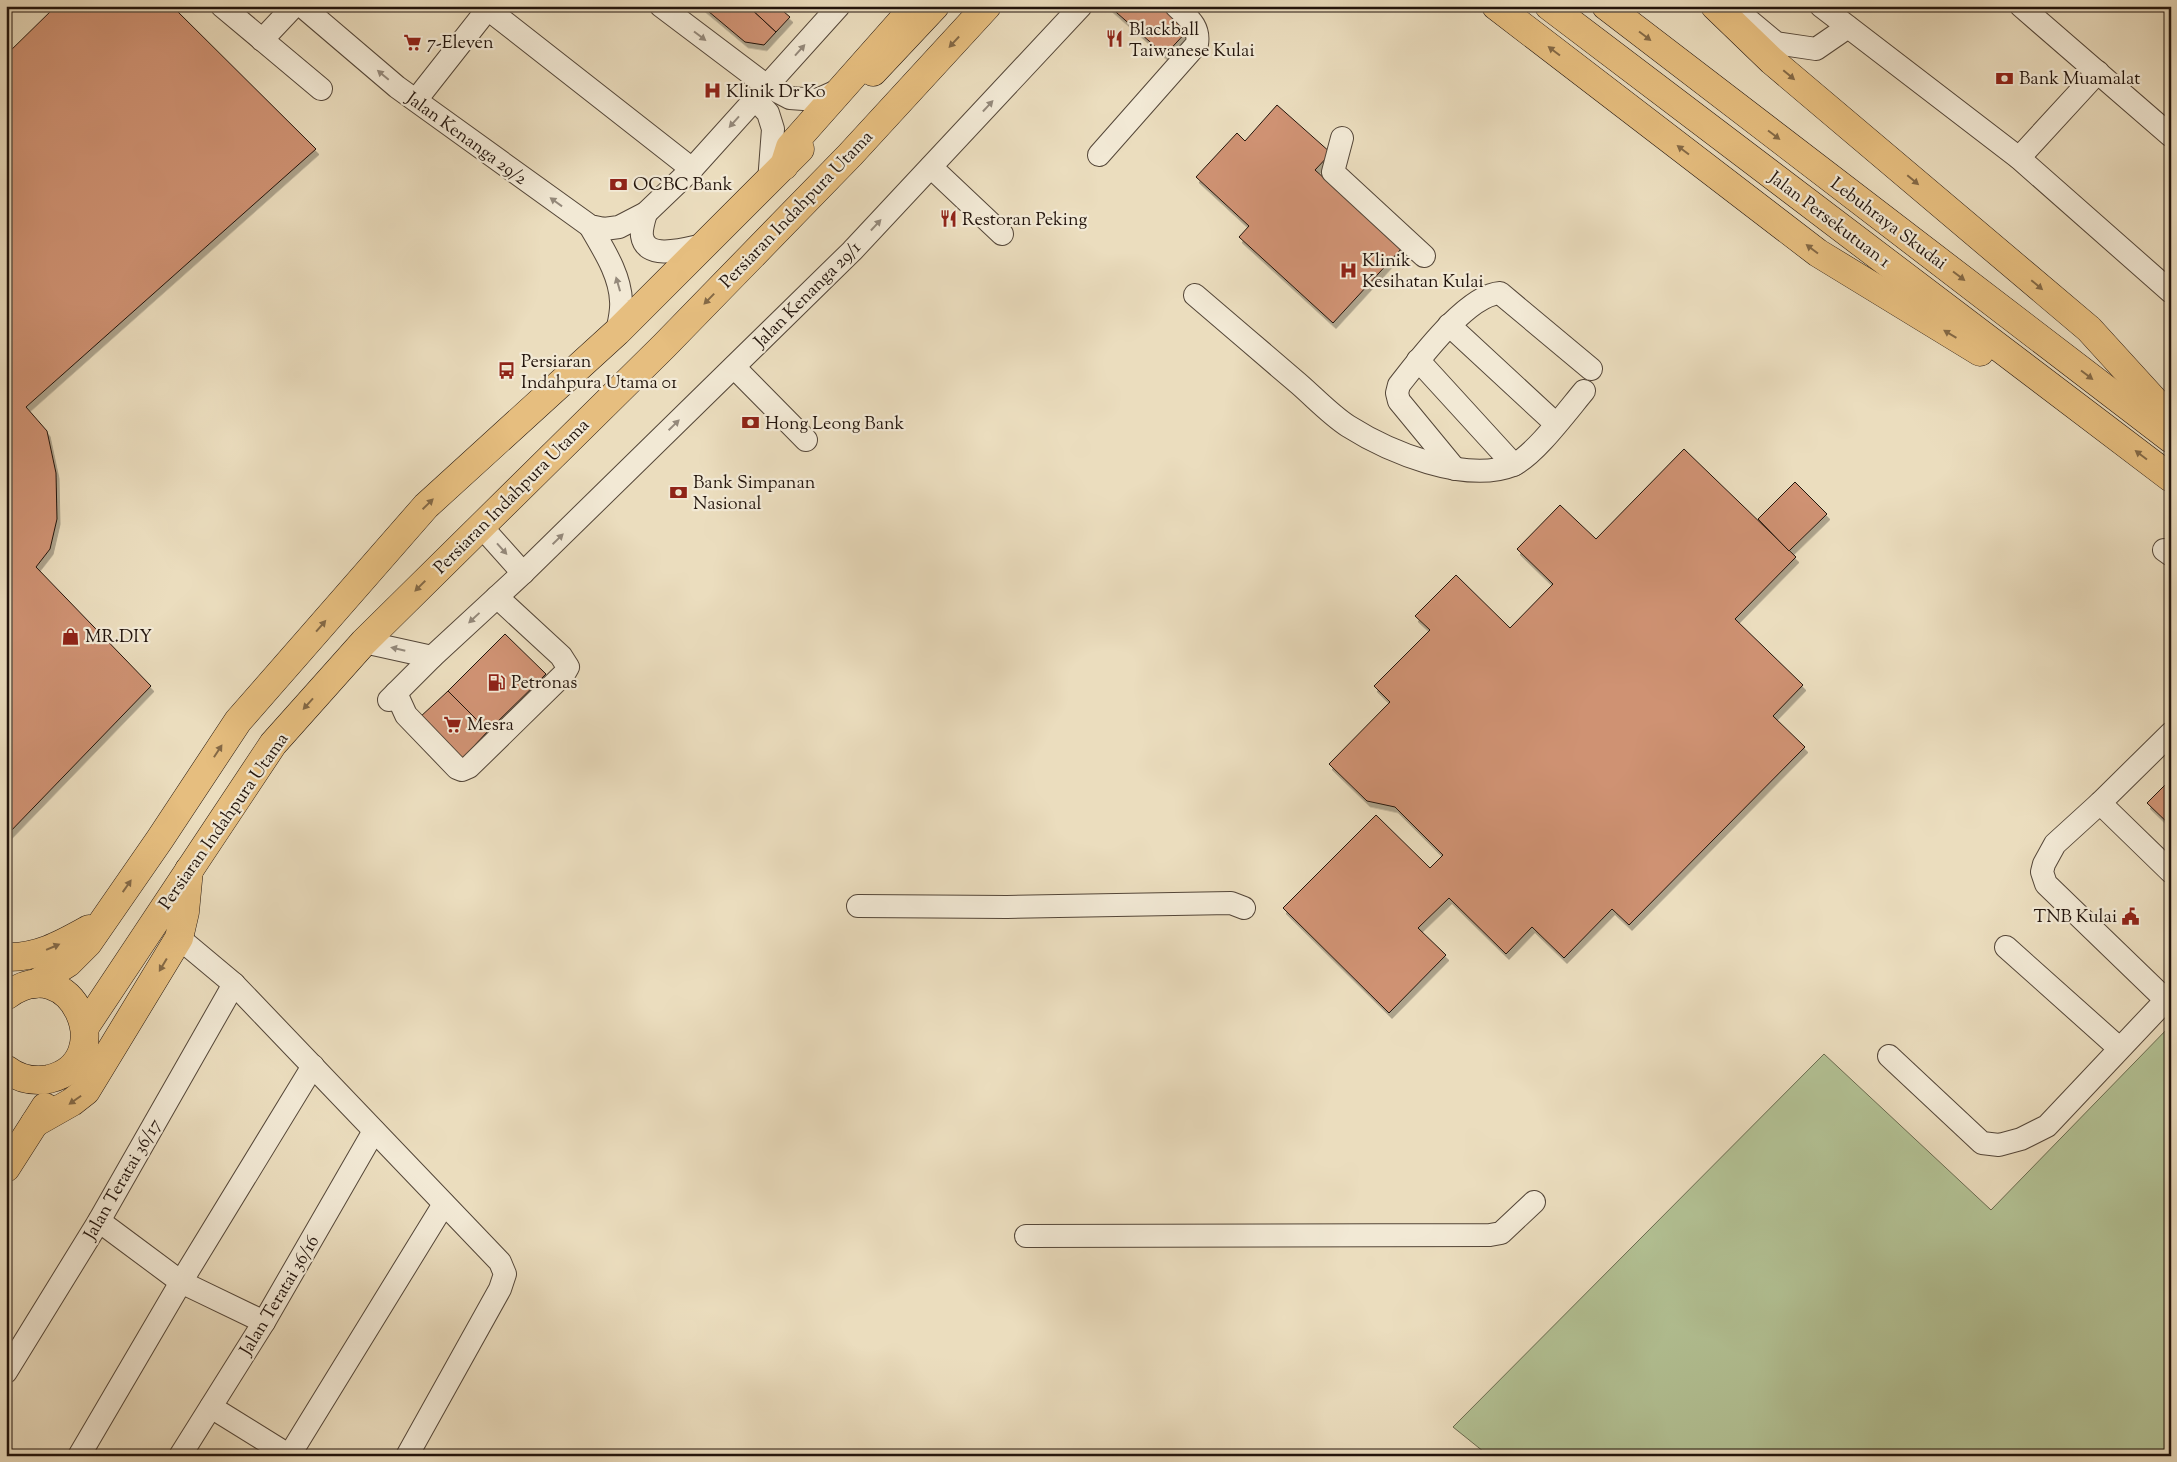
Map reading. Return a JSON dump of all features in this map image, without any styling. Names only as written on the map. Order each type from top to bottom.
[{"type":"main road","points":[[777,174],[790,147],[915,6]]},
{"type":"main road","points":[[16,989],[68,963],[88,943],[238,721],[426,506],[617,332],[708,244],[777,174],[935,6]]},
{"type":"main road","name":"Persiaran Indahpura Utama","points":[[85,1027],[273,744],[364,642],[480,525],[670,340],[850,155],[987,6]]},
{"type":"main road","points":[[1496,6],[1818,253],[2111,433],[2171,478]]},
{"type":"main road","name":"Jalan Persekutuan 1","points":[[1549,6],[2111,433]]},
{"type":"main road","name":"Lebuhraya Skudai","points":[[1606,6],[2171,439]]},
{"type":"main road","points":[[1715,6],[1772,61],[2089,329],[2171,419]]},
{"type":"main road","points":[[35,1123],[72,1102],[86,1091],[179,938],[185,912],[189,869]]},
{"type":"main road","points":[[6,957],[24,957],[53,948],[103,921]]},
{"type":"main road","points":[[6,1168],[68,1069],[78,1057],[84,1043],[85,1027],[81,1013],[73,1001],[63,992],[50,986],[16,989]]},
{"type":"main road","points":[[6,1069],[27,1080],[41,1080],[56,1077],[68,1069]]},
{"type":"street","points":[[222,6],[321,89]]},
{"type":"street","points":[[262,40],[294,6]]},
{"type":"street","name":"Jalan Kenanga 29/2","points":[[302,6],[397,87],[590,226]]},
{"type":"street","points":[[590,226],[604,229],[619,227],[646,213],[692,169],[839,6]]},
{"type":"street","name":"Jalan Kenanga 29/1","points":[[497,597],[561,656],[568,667],[564,674],[468,767],[462,770],[412,722],[393,697],[432,657],[497,597],[523,573],[852,251],[1082,6]]},
{"type":"street","points":[[1099,155],[1197,44],[1198,35],[1194,24],[1176,6]]},
{"type":"street","points":[[1731,6],[1776,43],[1816,49],[1848,27]]},
{"type":"street","points":[[1821,6],[2020,158],[2171,292]]},
{"type":"street","points":[[2021,6],[2171,136]]},
{"type":"street","points":[[416,100],[487,7],[692,169]]},
{"type":"street","points":[[676,11],[761,92],[773,129],[777,174]]},
{"type":"street","points":[[2020,158],[2098,72]]},
{"type":"street","points":[[761,92],[790,98],[817,100],[838,91]]},
{"type":"street","points":[[1342,138],[1333,172],[1424,256]]},
{"type":"street","points":[[931,167],[1002,234]]},
{"type":"street","points":[[646,213],[642,238],[656,252],[667,252],[708,244]]},
{"type":"street","points":[[590,226],[607,254],[620,286],[622,303],[617,332]]},
{"type":"street","points":[[1455,469],[1399,401],[1397,393],[1399,385],[1418,360],[1449,325],[1488,295],[1500,293],[1591,369]]},
{"type":"street","points":[[1195,295],[1347,426],[1381,444],[1417,458],[1455,469],[1482,472],[1514,465],[1536,448],[1584,391]]},
{"type":"street","points":[[1449,325],[1556,424]]},
{"type":"street","points":[[1418,360],[1514,465]]},
{"type":"street","points":[[734,367],[806,440]]},
{"type":"street","points":[[480,525],[523,573]]},
{"type":"street","points":[[364,642],[432,657]]},
{"type":"street","points":[[1889,1056],[1982,1143],[1999,1145],[2021,1139],[2047,1126],[2119,1048],[2169,998],[2046,884],[2042,872],[2044,864],[2055,844],[2171,733]]},
{"type":"street","points":[[2100,803],[2171,872]]},
{"type":"street","points":[[858,906],[1007,907],[1231,903],[1244,908]]},
{"type":"street","points":[[179,938],[234,984],[500,1262],[505,1274],[496,1298],[407,1456]]},
{"type":"street","points":[[2006,947],[2119,1048]]},
{"type":"street","name":"Jalan Teratai 36/17","points":[[6,1372],[99,1221],[234,984]]},
{"type":"street","points":[[79,1456],[181,1282],[312,1066]]},
{"type":"street","name":"Jalan Teratai 36/16","points":[[180,1456],[264,1322],[374,1131]]},
{"type":"street","points":[[1026,1236],[1490,1235],[1501,1233],[1534,1202]]},
{"type":"street","points":[[211,1407],[289,1456],[444,1204]]},
{"type":"street","points":[[99,1221],[181,1282],[264,1322]]},
{"type":"green space","points":[[2171,1025],[2171,1456],[1489,1456],[1453,1427],[1824,1054],[1991,1210]]},
{"type":"building","points":[[56,6],[172,6],[316,149],[26,407],[47,431],[56,473],[57,519],[50,549],[36,567],[151,686],[6,836],[6,55]]},
{"type":"building","points":[[702,6],[748,6],[776,32],[764,45],[745,42]]},
{"type":"building","points":[[748,6],[777,6],[790,17],[776,32]]},
{"type":"building","points":[[1109,6],[1163,6],[1188,30],[1165,55]]},
{"type":"building","points":[[1277,105],[1331,153],[1315,170],[1402,248],[1333,323],[1239,237],[1249,226],[1196,177],[1237,133],[1245,141]]},
{"type":"building","points":[[1684,449],[1796,557],[1735,619],[1803,685],[1773,716],[1805,747],[1629,925],[1612,909],[1564,958],[1532,927],[1506,954],[1449,898],[1418,928],[1446,955],[1389,1013],[1283,908],[1376,815],[1430,868],[1443,855],[1395,807],[1367,801],[1329,764],[1390,702],[1374,686],[1430,630],[1415,616],[1456,575],[1510,628],[1553,584],[1517,549],[1560,505],[1596,539]]},
{"type":"building","points":[[1795,482],[1827,514],[1789,551],[1758,519]]},
{"type":"building","name":"Petronas","points":[[505,634],[546,674],[488,731],[448,691]]},
{"type":"building","name":"Mesra","points":[[448,691],[488,731],[461,760],[419,718]]},
{"type":"building","points":[[2171,779],[2171,826],[2147,803]]},
{"type":"place","name":"Blackball Taiwanese Kulai","points":[[1115,39]]},
{"type":"place","name":"7-Eleven","points":[[413,42]]},
{"type":"place","name":"Bank Muamalat","points":[[2005,78]]},
{"type":"place","name":"Klinik Dr Ko","points":[[712,91]]},
{"type":"place","name":"OCBC Bank","points":[[619,184]]},
{"type":"place","name":"Restoran Peking","points":[[948,219]]},
{"type":"place","name":"Klinik Kesihatan Kulai","points":[[1348,270]]},
{"type":"place","name":"Persiaran Indahpura Utama 01","points":[[507,371]]},
{"type":"place","name":"Hong Leong Bank","points":[[751,423]]},
{"type":"place","name":"Bank Simpanan Nasional","points":[[679,492]]},
{"type":"place","name":"MR.DIY","points":[[71,636]]},
{"type":"place","name":"Petronas","points":[[497,682]]},
{"type":"place","name":"Mesra","points":[[453,724]]},
{"type":"place","name":"TNB Kulai","points":[[2131,916]]}]
